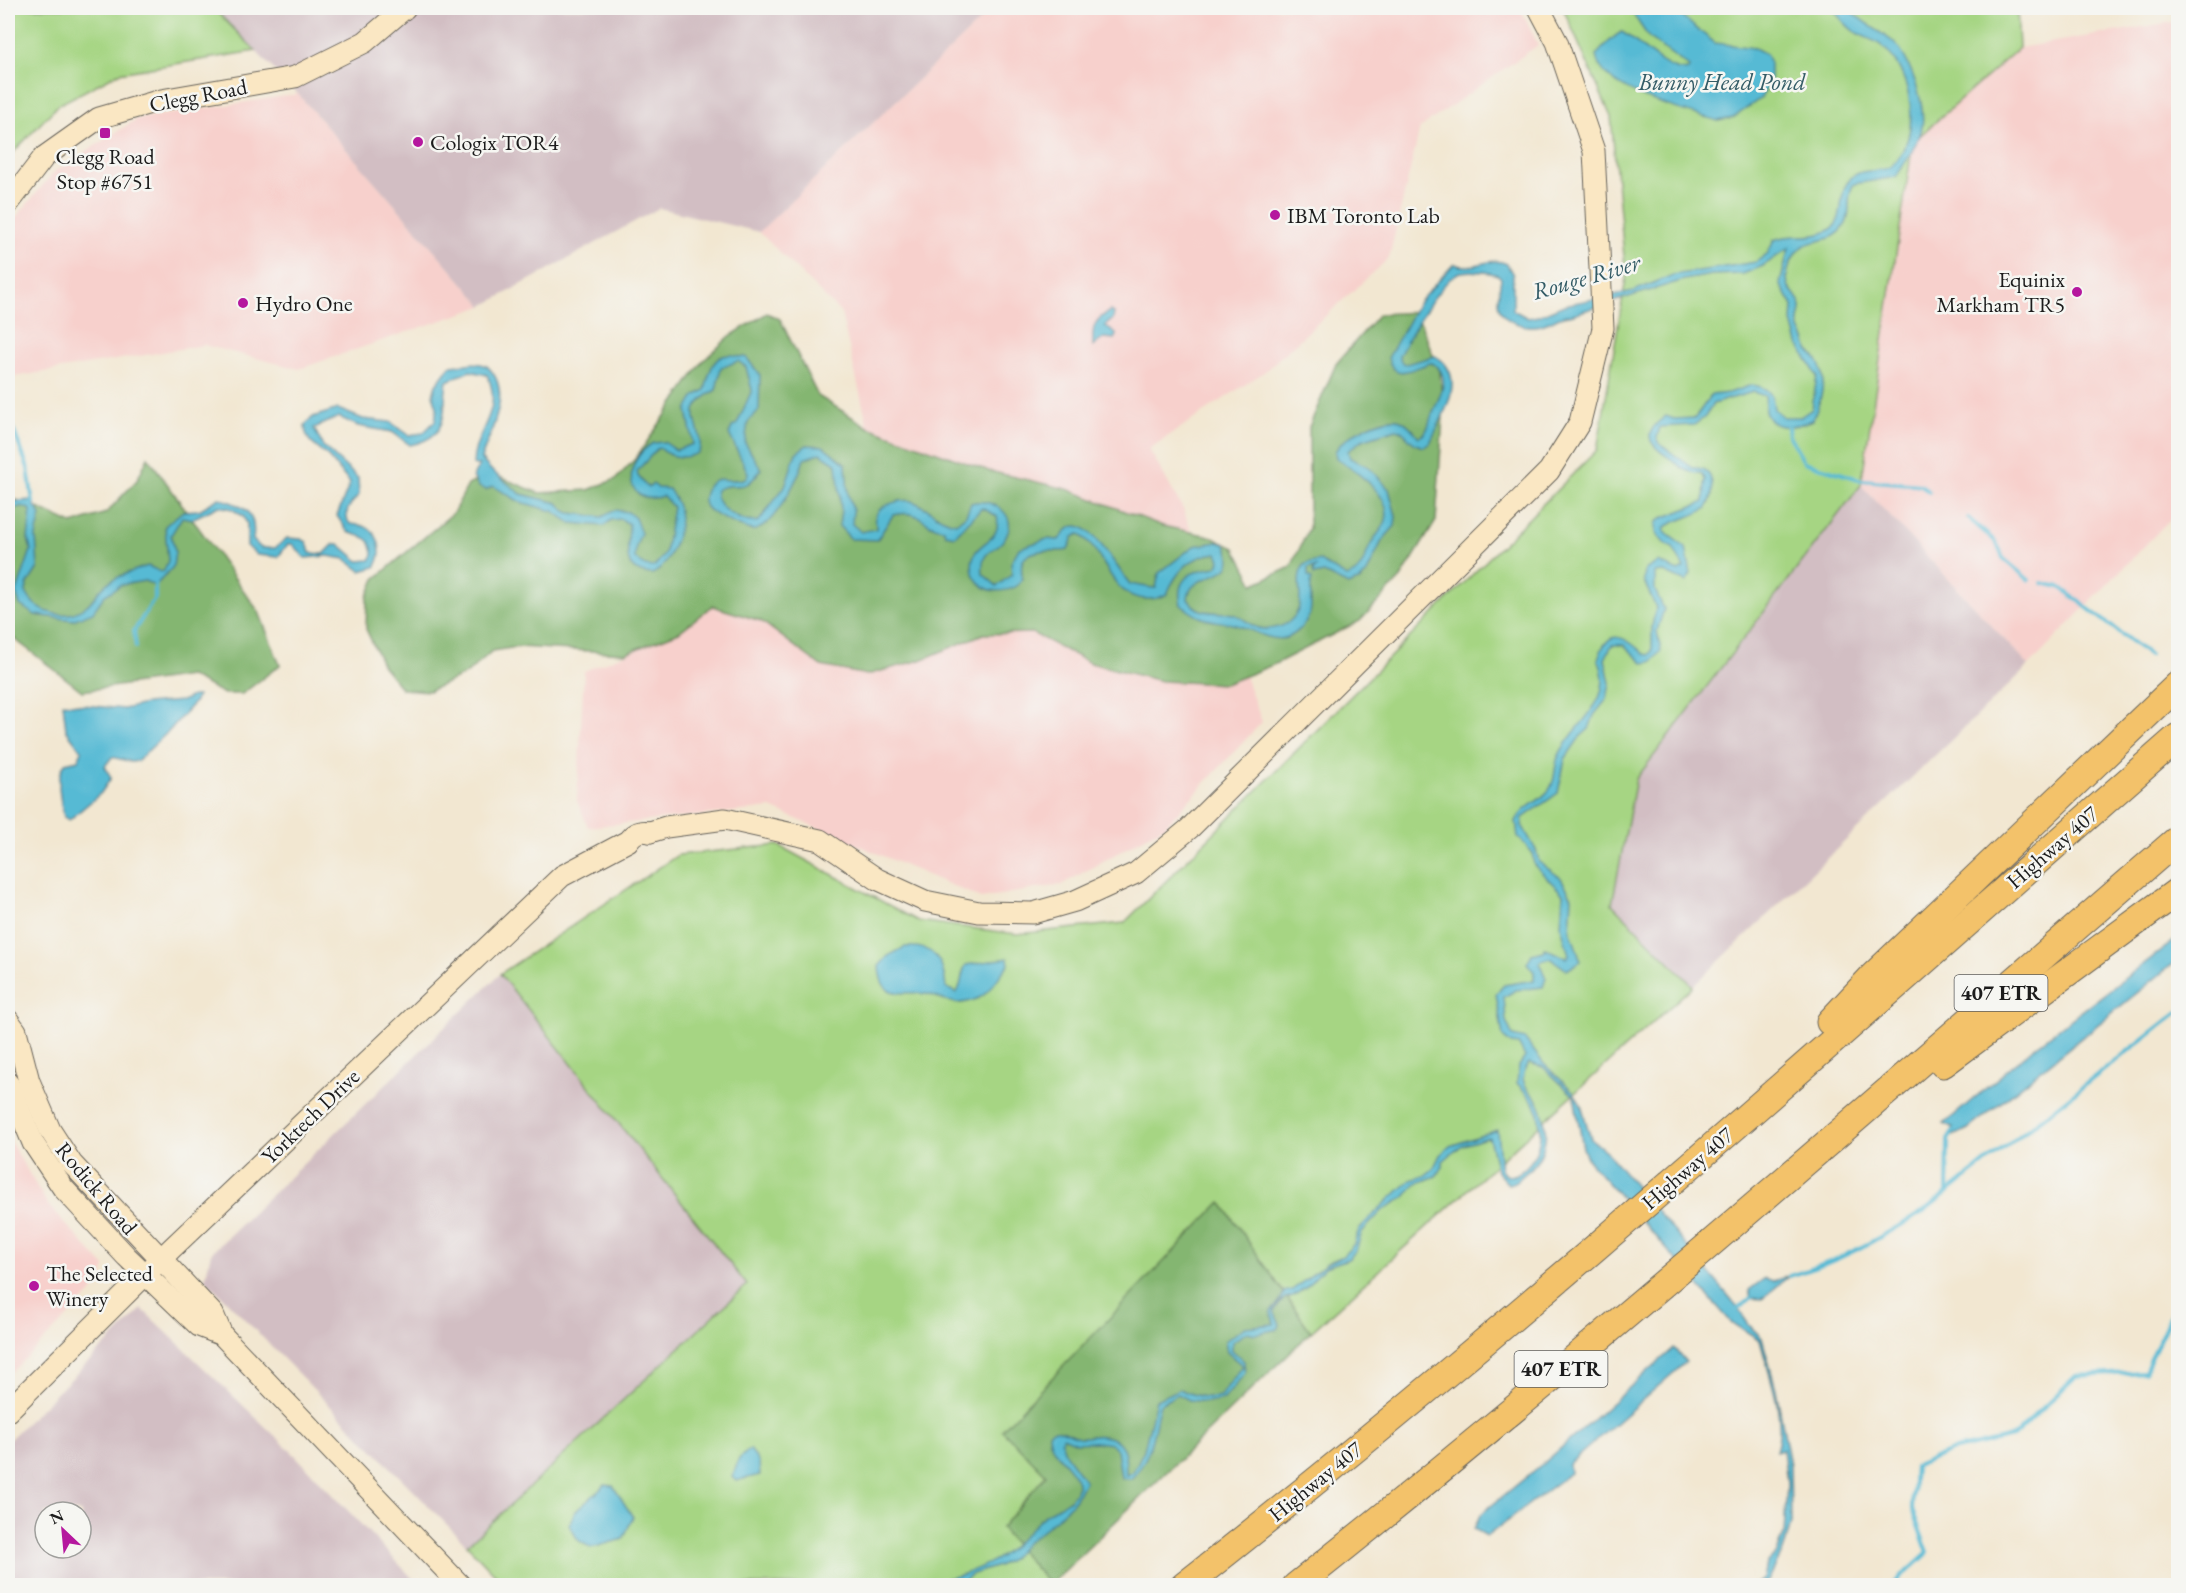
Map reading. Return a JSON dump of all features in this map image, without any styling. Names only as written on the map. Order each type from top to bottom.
[{"type":"highway","points":[[1732,1129],[1873,976],[2178,685]]},
{"type":"highway","name":"Highway 407","points":[[1184,1586],[1306,1490],[1490,1337],[1732,1129],[2178,737]]},
{"type":"highway","name":"407 ETR","points":[[1296,1586],[1424,1485],[1824,1148],[2178,839]]},
{"type":"highway","points":[[1824,1148],[1920,1082],[2178,891]]},
{"type":"street","name":"Clegg Road","points":[[8,204],[44,157],[99,118],[161,100],[295,76],[365,42],[405,8]]},
{"type":"street","name":"Yorktech Drive","points":[[8,1411],[154,1269],[171,1249],[562,876],[628,841],[635,843],[647,839],[651,832],[666,827],[725,819],[820,840],[877,879],[925,901],[979,912],[1033,913],[1075,901],[1136,873],[1190,828],[1549,471],[1580,422],[1603,328],[1594,151],[1557,42],[1539,8]]},
{"type":"street","name":"Rodick Road","points":[[8,1020],[16,1031],[29,1081],[50,1130],[72,1164],[199,1326],[222,1335],[461,1586]]},
{"type":"street","name":"Rodick Road","points":[[8,1083],[33,1143],[63,1188],[154,1269]]},
{"type":"shaded area","points":[[213,8],[993,8],[759,232],[659,208],[483,306],[298,94]]},
{"type":"shaded area","points":[[993,8],[1520,8],[1538,45],[1420,128],[1389,258],[1264,372],[1149,449],[1183,509],[1262,722],[1165,826],[1061,885],[981,898],[771,808],[588,827],[577,801],[584,671],[679,632],[712,606],[761,621],[821,666],[868,427],[841,313],[759,232]]},
{"type":"shaded area","points":[[2178,21],[2178,511],[2029,666],[1861,485],[1913,142],[2019,48]]},
{"type":"shaded area","points":[[298,94],[483,306],[299,369],[204,345],[8,378],[8,227],[55,171],[137,119]]},
{"type":"shaded area","points":[[1861,485],[2029,666],[1693,986],[1612,904],[1636,779]]},
{"type":"shaded area","points":[[500,974],[748,1285],[467,1545],[205,1279],[211,1253]]},
{"type":"shaded area","points":[[8,1138],[48,1205],[105,1267],[101,1283],[8,1376]]},
{"type":"shaded area","points":[[142,1309],[292,1452],[419,1585],[8,1585],[8,1441]]},
{"type":"green space","points":[[8,8],[213,8],[256,51],[119,73],[58,105],[8,158]]},
{"type":"green space","points":[[1563,8],[2017,8],[2019,48],[1913,142],[1861,485],[1636,779],[1612,904],[1693,986],[1311,1332],[1221,1203],[1047,1475],[1001,1528],[1050,1585],[505,1585],[467,1545],[747,1285],[500,974],[678,855],[778,845],[918,921],[1017,934],[1124,923],[1597,450],[1626,278],[1611,117]]},
{"type":"green space","points":[[1416,312],[1440,372],[1443,416],[1436,521],[1401,578],[1360,621],[1275,664],[1225,684],[1161,681],[1090,663],[1032,633],[983,634],[921,660],[867,675],[821,666],[761,621],[712,606],[679,632],[626,653],[518,647],[492,651],[466,674],[429,691],[402,689],[383,666],[366,629],[367,598],[375,579],[453,513],[468,485],[490,473],[539,493],[588,490],[616,479],[635,459],[703,361],[730,336],[767,313],[780,319],[818,396],[868,427],[989,471],[1067,489],[1163,526],[1209,536],[1235,548],[1254,584],[1291,567],[1309,528],[1309,427],[1336,364],[1379,314]]},
{"type":"green space","points":[[148,457],[259,612],[280,665],[242,694],[224,694],[190,676],[82,691],[8,634],[8,498],[27,503],[72,524],[106,513],[137,480]]},
{"type":"green space","points":[[1221,1202],[1311,1332],[1050,1585],[1001,1528],[1046,1475],[1002,1430]]},
{"type":"water","name":"Bunny Head Pond","points":[[1629,8],[1671,8],[1715,43],[1755,48],[1766,54],[1770,63],[1770,82],[1761,98],[1733,118],[1718,121],[1648,99],[1613,80],[1602,69],[1596,56],[1608,42],[1622,32],[1672,68],[1688,70],[1689,67],[1649,38]]},
{"type":"water","points":[[1832,8],[1848,8],[1892,41],[1899,49],[1911,70],[1920,97],[1923,122],[1921,132],[1896,177],[1854,184],[1844,227],[1835,236],[1804,246],[1790,265],[1787,282],[1801,304],[1800,328],[1808,350],[1820,366],[1822,374],[1822,392],[1813,420],[1793,426],[1779,426],[1768,418],[1765,411],[1765,396],[1753,392],[1713,404],[1705,417],[1694,425],[1660,427],[1657,438],[1661,445],[1693,468],[1706,471],[1712,481],[1712,495],[1707,508],[1664,528],[1666,533],[1686,548],[1691,574],[1686,582],[1664,572],[1655,573],[1655,590],[1664,609],[1657,631],[1661,651],[1651,662],[1643,663],[1624,645],[1612,645],[1605,659],[1610,683],[1607,699],[1594,715],[1589,729],[1580,737],[1565,759],[1558,793],[1523,818],[1522,825],[1536,850],[1539,862],[1561,878],[1572,897],[1570,930],[1581,961],[1567,970],[1550,958],[1539,962],[1546,978],[1543,987],[1516,990],[1504,997],[1506,1021],[1513,1036],[1525,1039],[1544,1064],[1573,1091],[1581,1105],[1591,1139],[1607,1152],[1762,1338],[1776,1389],[1790,1465],[1791,1523],[1784,1549],[1768,1581],[1762,1585],[1754,1585],[1764,1579],[1767,1563],[1777,1553],[1784,1534],[1787,1484],[1783,1449],[1776,1451],[1779,1438],[1778,1410],[1760,1340],[1731,1322],[1588,1160],[1583,1148],[1574,1096],[1543,1067],[1529,1063],[1523,1078],[1524,1083],[1541,1108],[1545,1134],[1539,1158],[1518,1180],[1508,1184],[1497,1172],[1489,1137],[1461,1146],[1443,1161],[1443,1167],[1436,1176],[1415,1184],[1405,1197],[1383,1210],[1362,1232],[1356,1251],[1348,1259],[1325,1267],[1306,1287],[1293,1296],[1285,1298],[1274,1311],[1280,1325],[1278,1329],[1255,1334],[1247,1332],[1232,1342],[1232,1350],[1244,1361],[1245,1373],[1224,1399],[1207,1402],[1189,1400],[1178,1394],[1160,1404],[1148,1452],[1139,1470],[1131,1479],[1121,1478],[1117,1450],[1111,1444],[1077,1443],[1063,1437],[1061,1441],[1066,1455],[1085,1481],[1075,1500],[1011,1559],[973,1574],[960,1583],[879,1585],[896,1580],[943,1579],[978,1568],[1004,1554],[1046,1514],[1069,1500],[1076,1493],[1077,1481],[1053,1448],[1049,1433],[1053,1430],[1079,1437],[1100,1436],[1117,1441],[1124,1450],[1126,1475],[1133,1472],[1144,1450],[1156,1400],[1179,1389],[1204,1397],[1220,1396],[1243,1366],[1227,1352],[1225,1341],[1245,1327],[1274,1324],[1271,1311],[1280,1302],[1284,1292],[1292,1290],[1327,1263],[1343,1256],[1354,1244],[1359,1229],[1411,1180],[1424,1176],[1433,1169],[1440,1155],[1450,1146],[1497,1130],[1501,1170],[1505,1175],[1519,1173],[1531,1161],[1539,1140],[1540,1125],[1537,1109],[1517,1083],[1519,1066],[1525,1057],[1519,1045],[1511,1044],[1503,1037],[1496,994],[1504,985],[1534,980],[1534,972],[1527,963],[1532,954],[1544,951],[1545,948],[1566,958],[1569,955],[1561,926],[1563,894],[1534,865],[1532,852],[1518,837],[1516,821],[1549,790],[1559,755],[1598,699],[1602,687],[1602,674],[1598,659],[1607,642],[1618,637],[1644,654],[1649,655],[1652,651],[1652,626],[1656,608],[1644,581],[1645,570],[1658,562],[1678,571],[1684,568],[1673,548],[1664,543],[1656,533],[1656,523],[1662,518],[1704,502],[1705,479],[1701,473],[1683,468],[1655,447],[1650,438],[1653,428],[1666,416],[1674,419],[1695,418],[1711,395],[1729,393],[1752,385],[1762,387],[1769,392],[1774,409],[1783,417],[1800,417],[1812,409],[1817,376],[1798,344],[1792,322],[1793,306],[1780,284],[1789,248],[1763,266],[1743,274],[1712,275],[1684,280],[1562,316],[1537,326],[1515,323],[1504,315],[1498,302],[1501,278],[1498,275],[1470,271],[1456,274],[1433,300],[1399,356],[1401,362],[1406,364],[1435,356],[1445,364],[1451,374],[1450,397],[1430,443],[1424,447],[1418,445],[1396,429],[1362,440],[1348,451],[1350,458],[1369,467],[1389,489],[1396,516],[1395,526],[1382,541],[1367,573],[1361,580],[1348,585],[1324,573],[1314,575],[1313,570],[1316,567],[1308,568],[1308,576],[1312,579],[1309,615],[1298,631],[1289,637],[1280,639],[1261,635],[1232,624],[1205,619],[1181,605],[1180,587],[1183,581],[1201,570],[1217,567],[1220,560],[1217,553],[1192,561],[1180,571],[1167,594],[1144,599],[1122,590],[1095,551],[1079,534],[1073,537],[1068,550],[1042,551],[1024,558],[1021,582],[1012,588],[1001,591],[984,587],[973,573],[972,562],[979,548],[995,533],[997,516],[982,508],[955,536],[945,534],[944,529],[937,528],[917,516],[903,514],[893,515],[877,540],[851,539],[839,526],[841,510],[837,464],[820,453],[804,459],[785,499],[763,526],[751,530],[721,517],[706,507],[704,497],[708,487],[718,479],[741,480],[746,478],[748,473],[729,434],[732,427],[737,424],[752,390],[746,367],[738,361],[721,368],[716,390],[697,406],[695,420],[699,434],[699,452],[679,457],[660,448],[637,471],[638,476],[647,487],[653,484],[658,488],[669,489],[679,511],[677,537],[664,564],[652,574],[634,569],[630,564],[628,558],[629,524],[621,519],[611,520],[604,526],[571,523],[553,511],[520,502],[493,486],[486,490],[479,487],[473,477],[479,465],[473,465],[474,453],[490,411],[492,388],[487,375],[470,371],[447,381],[442,422],[432,436],[423,441],[410,445],[392,432],[358,426],[339,417],[314,428],[323,446],[358,478],[359,495],[348,508],[347,519],[349,523],[365,527],[375,535],[380,554],[375,567],[361,571],[345,559],[328,556],[305,558],[292,544],[288,544],[278,557],[257,555],[247,546],[247,524],[243,516],[232,509],[219,506],[192,519],[182,517],[171,535],[175,551],[173,567],[155,586],[145,581],[121,585],[104,596],[93,612],[73,620],[35,615],[20,605],[16,594],[31,550],[28,539],[31,510],[22,506],[8,511],[8,502],[32,500],[41,515],[36,536],[38,568],[27,585],[26,592],[37,606],[53,613],[70,614],[78,611],[89,603],[106,584],[133,571],[148,566],[161,572],[164,571],[168,561],[165,526],[183,511],[199,510],[219,498],[247,511],[253,522],[253,540],[261,548],[275,548],[287,538],[301,539],[307,542],[310,553],[324,554],[334,544],[339,544],[359,561],[370,560],[373,555],[371,544],[362,537],[348,532],[337,516],[350,483],[309,439],[305,425],[313,417],[338,409],[363,419],[390,422],[409,435],[423,433],[435,421],[437,407],[433,395],[436,385],[450,366],[473,363],[487,366],[495,376],[500,399],[481,459],[521,494],[558,503],[570,513],[602,517],[615,510],[628,512],[635,518],[641,533],[636,546],[635,558],[645,566],[654,567],[665,554],[673,507],[663,496],[651,498],[641,496],[635,490],[632,472],[635,461],[642,451],[653,443],[664,442],[676,450],[693,444],[687,410],[695,396],[705,390],[715,362],[725,355],[732,355],[746,357],[760,375],[759,410],[748,422],[745,443],[761,469],[749,483],[716,490],[719,503],[738,518],[753,522],[759,521],[785,486],[796,453],[807,445],[823,446],[846,464],[848,494],[853,511],[852,524],[861,532],[876,529],[878,511],[899,501],[914,502],[956,523],[966,515],[971,503],[987,503],[1001,509],[1009,521],[1009,528],[1002,542],[987,554],[983,565],[983,574],[997,586],[1012,574],[1011,563],[1019,548],[1047,539],[1058,540],[1073,526],[1083,528],[1098,540],[1130,584],[1153,588],[1156,588],[1159,573],[1194,546],[1218,542],[1225,544],[1230,557],[1229,565],[1223,571],[1197,583],[1191,589],[1188,599],[1192,605],[1203,611],[1239,616],[1258,628],[1279,627],[1289,622],[1297,612],[1300,598],[1299,577],[1305,564],[1320,561],[1347,577],[1353,574],[1363,563],[1371,544],[1385,524],[1387,510],[1378,492],[1336,458],[1335,452],[1354,433],[1384,420],[1401,420],[1419,437],[1426,431],[1441,394],[1442,374],[1432,363],[1401,372],[1391,366],[1388,358],[1419,302],[1455,264],[1468,266],[1494,261],[1507,264],[1513,275],[1513,310],[1528,318],[1538,316],[1564,305],[1634,291],[1673,275],[1756,262],[1768,253],[1774,240],[1817,235],[1832,229],[1837,223],[1846,184],[1852,177],[1861,172],[1882,170],[1891,166],[1901,154],[1908,139],[1911,122],[1907,88],[1901,71],[1882,46],[1853,31]]},
{"type":"water","points":[[1110,311],[1114,313],[1113,319],[1105,326],[1116,334],[1115,339],[1104,338],[1093,346],[1095,325]]},
{"type":"water","points":[[197,696],[195,701],[170,730],[137,761],[112,757],[105,766],[111,778],[101,793],[69,820],[64,817],[59,789],[60,776],[65,763],[78,760],[82,751],[66,730],[63,703],[124,709],[145,704],[182,701]]},
{"type":"water","points":[[2178,938],[2178,960],[1968,1129],[1954,1136],[1953,1128],[1944,1124],[2033,1048]]},
{"type":"water","points":[[905,947],[924,949],[936,956],[943,969],[946,987],[956,993],[966,965],[1008,958],[1009,964],[984,995],[957,1003],[926,994],[895,992],[884,985],[879,966],[888,956]]},
{"type":"water","points":[[1789,1276],[1762,1299],[1751,1298],[1749,1290],[1765,1278],[1773,1281]]},
{"type":"water","points":[[1674,1348],[1686,1362],[1569,1464],[1570,1473],[1487,1536],[1474,1529],[1480,1515],[1552,1456]]},
{"type":"water","points":[[750,1449],[759,1463],[760,1475],[736,1481],[732,1477],[739,1459]]},
{"type":"water","points":[[605,1485],[613,1486],[633,1517],[623,1539],[591,1548],[578,1540],[569,1525],[575,1512]]},
{"type":"waterway","points":[[8,416],[28,468],[33,503]]},
{"type":"waterway","points":[[1788,427],[1789,436],[1804,462],[1862,480],[1921,485],[1929,492]]},
{"type":"waterway","points":[[1968,518],[1996,542],[2003,558],[2029,580]]},
{"type":"waterway","points":[[136,647],[134,631],[155,598],[155,583]]},
{"type":"waterway","points":[[2042,583],[2060,587],[2149,655]]},
{"type":"waterway","points":[[1789,1276],[1840,1257],[1921,1213],[2178,1012]]},
{"type":"waterway","points":[[1947,1192],[1948,1140],[1953,1132]]},
{"type":"waterway","points":[[1738,1309],[1751,1298]]},
{"type":"waterway","points":[[1881,1586],[1894,1584],[1928,1553],[1912,1509],[1915,1466],[1951,1451],[2013,1437],[2076,1376],[2145,1372],[2174,1307],[2178,1305]]},
{"type":"place","name":"Clegg Road Stop #6751","points":[[105,133]]},
{"type":"place","name":"Cologix TOR4","points":[[418,142]]},
{"type":"place","name":"IBM Toronto Lab","points":[[1275,215]]},
{"type":"place","name":"Equinix Markham TR5","points":[[2077,292]]},
{"type":"place","name":"Hydro One","points":[[243,303]]},
{"type":"place","name":"The Selected Winery","points":[[34,1286]]},
{"type":"water label","name":"Rouge River","points":[[1586,277]]}]
